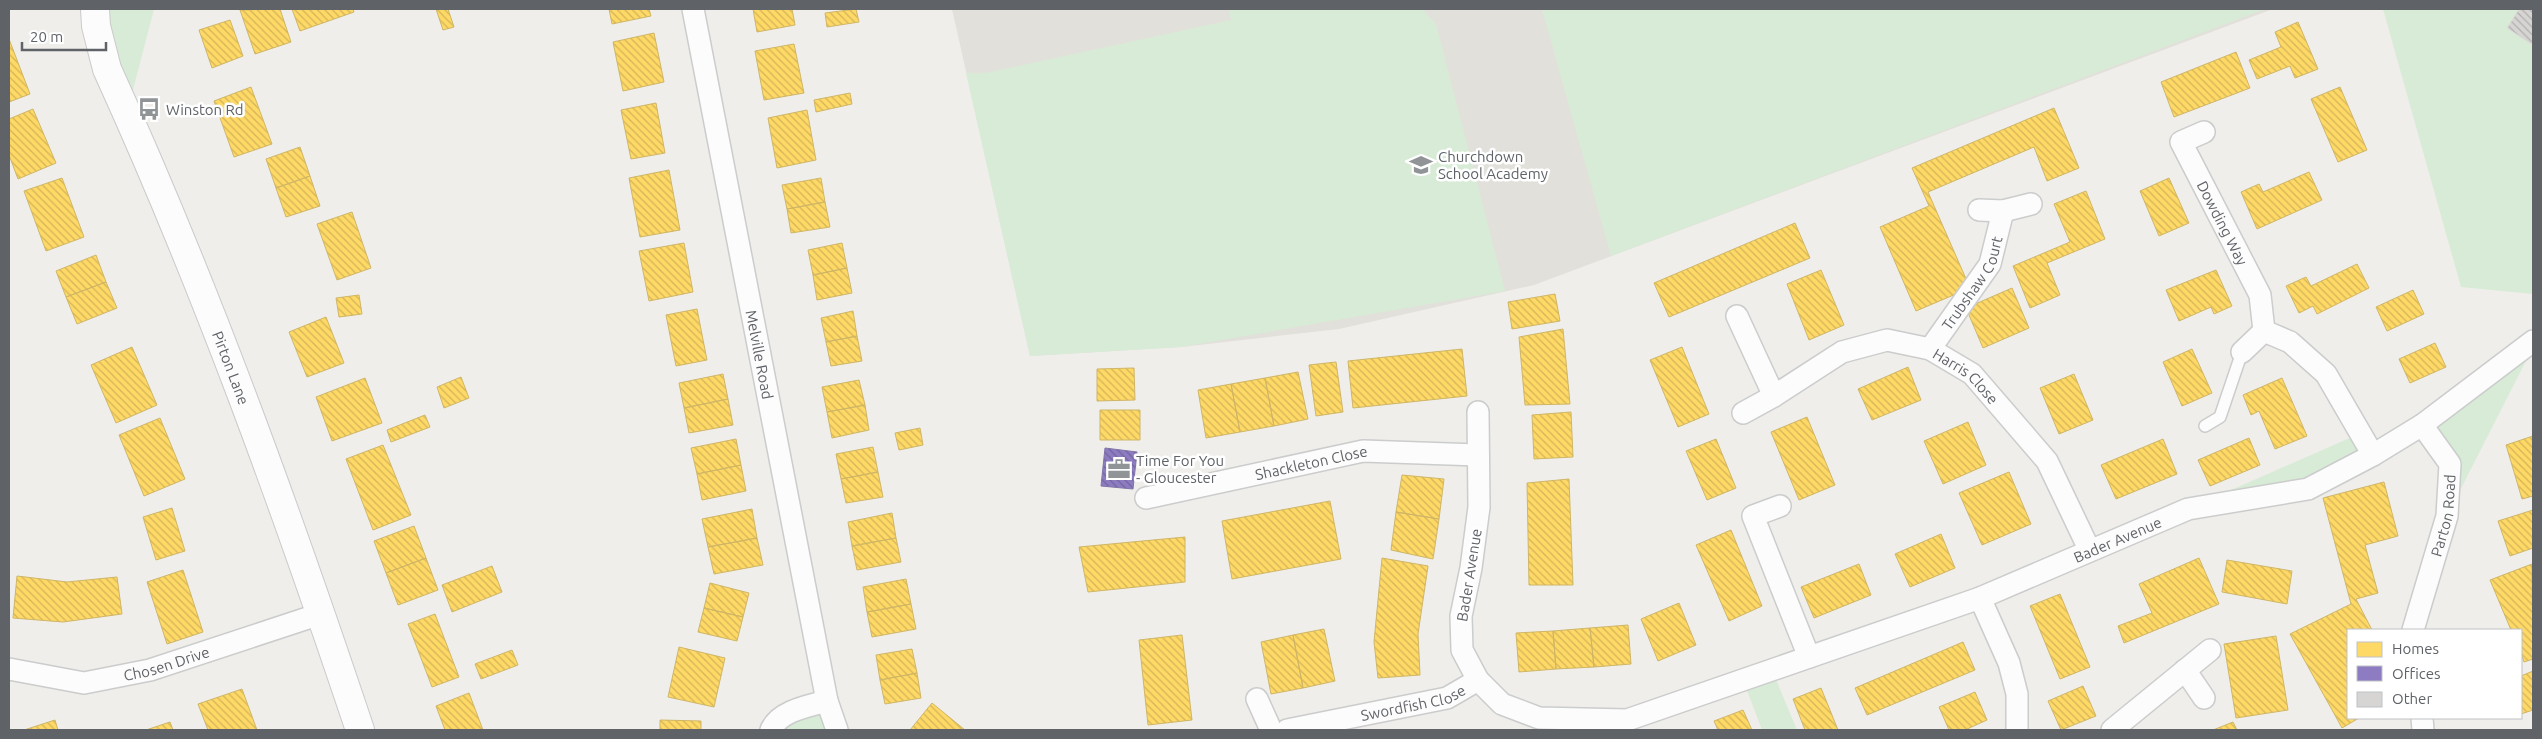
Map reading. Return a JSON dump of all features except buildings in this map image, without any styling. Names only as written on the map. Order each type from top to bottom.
[{"type":"street","name":"Pirton Lane","points":[[95,9],[96,26],[107,69],[221,339],[272,473],[360,730]]},
{"type":"street","name":"Melville Road","points":[[693,9],[827,701],[837,730]]},
{"type":"street","name":"Dowding Way","points":[[2204,132],[2181,142],[2260,295],[2264,331]]},
{"type":"street","name":"Trubshaw Court","points":[[1979,210],[2003,211],[2031,204]]},
{"type":"street","name":"Trubshaw Court","points":[[1930,349],[1990,264],[2003,211]]},
{"type":"street","points":[[1737,316],[1774,396]]},
{"type":"street","points":[[2242,352],[2264,331],[2290,342],[2326,374],[2373,455]]},
{"type":"street","name":"Harris Close","points":[[1743,413],[1774,396],[1842,352],[1887,340],[1930,349],[1972,374],[2047,461],[2089,549]]},
{"type":"street","points":[[2422,424],[2533,341]]},
{"type":"street","name":"Bader Avenue","points":[[1478,412],[1479,507],[1471,568],[1460,616],[1462,650],[1478,680],[1502,704],[1539,718],[1627,720],[1980,598],[2089,549],[2188,509],[2308,489],[2373,455],[2422,424]]},
{"type":"street","name":"Parton Road","points":[[2413,629],[2447,516],[2450,464],[2422,424]]},
{"type":"street","name":"Shackleton Close","points":[[1146,498],[1363,451],[1478,455]]},
{"type":"street","points":[[1780,506],[1753,516],[1809,657]]},
{"type":"street","points":[[1980,598],[2010,663],[2016,694],[2017,730]]},
{"type":"street","name":"Chosen Drive","points":[[9,669],[84,683],[150,670],[320,614]]},
{"type":"street","points":[[2112,730],[2210,650]]},
{"type":"street","points":[[2185,670],[2204,698]]},
{"type":"street","name":"Swordfish Close","points":[[1287,730],[1447,698],[1478,680]]},
{"type":"street","points":[[1257,699],[1271,730]]},
{"type":"street","points":[[771,730],[774,723],[799,708],[827,701]]},
{"type":"lane","points":[[2205,426],[2220,417],[2242,352]]},
{"type":"shaded area","name":"Churchdown School Academy","points":[[952,9],[2273,9],[1534,285],[1339,329],[1181,347],[1030,356]]},
{"type":"green space","points":[[95,9],[154,9],[127,113]]},
{"type":"green space","points":[[1229,9],[1422,9],[1436,24],[1505,291],[1181,347],[1030,356],[966,73],[986,73],[1231,20]]},
{"type":"green space","points":[[1542,9],[2265,9],[1611,256]]},
{"type":"green space","points":[[2383,9],[2533,9],[2533,294],[2461,287]]},
{"type":"green space","points":[[2533,347],[2447,516],[2450,464],[2422,425]]},
{"type":"green space","points":[[2361,433],[2373,455],[2308,489],[2188,509]]},
{"type":"green space","points":[[1772,670],[1797,730],[1762,730],[1743,680]]},
{"type":"green space","points":[[827,701],[837,730],[771,730]]},
{"type":"place","name":"Winston Rd","points":[[149,109]]},
{"type":"place","name":"Churchdown School Academy","points":[[1421,165]]},
{"type":"place","name":"Time For You - Gloucester","points":[[1119,469]]}]
